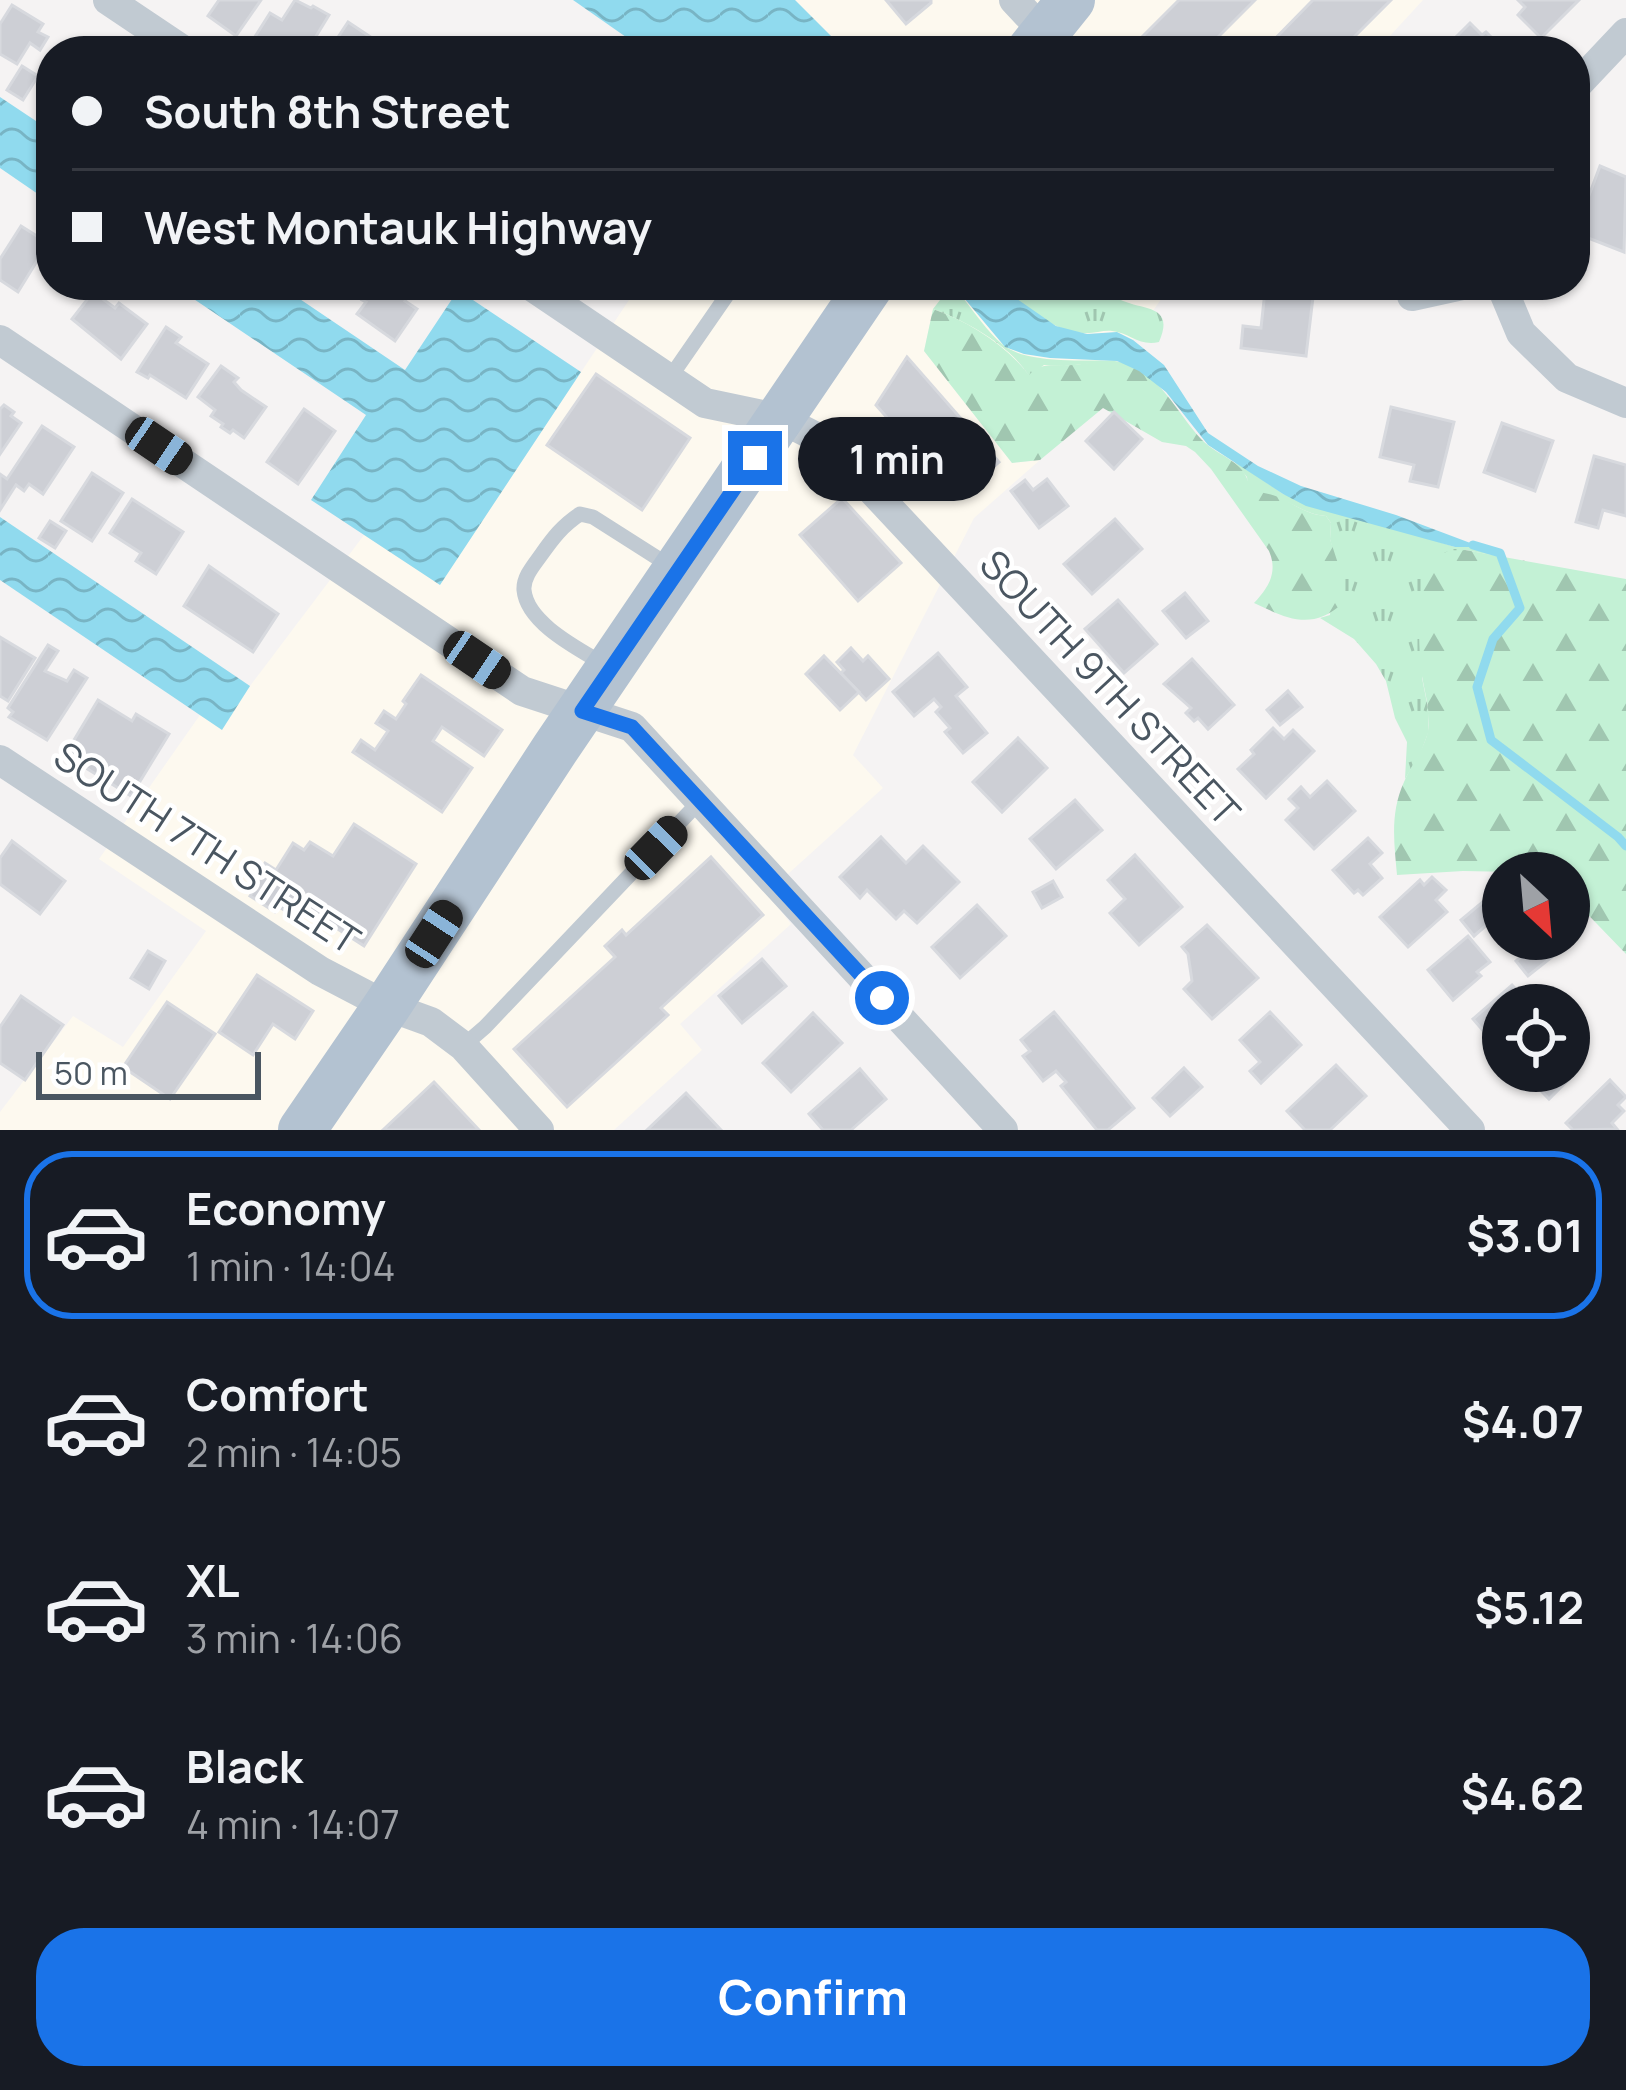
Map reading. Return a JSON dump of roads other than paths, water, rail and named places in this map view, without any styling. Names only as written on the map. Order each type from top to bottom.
[{"type":"main road","points":[[302,1130],[860,300]]},
{"type":"street","points":[[108,0],[162,36]]},
{"type":"street","points":[[1590,71],[1626,33]]},
{"type":"street","name":"SOUTH 9TH STREET","points":[[552,300],[705,403],[781,419],[828,442],[1470,1130]]},
{"type":"street","points":[[1508,300],[1522,333],[1567,378],[1626,403]]},
{"type":"street","points":[[0,340],[522,691],[632,727],[1003,1130]]},
{"type":"street","name":"SOUTH 7TH STREET","points":[[0,760],[320,971],[387,1006],[431,1022],[463,1046],[539,1130]]},
{"type":"lane","points":[[669,379],[724,300]]},
{"type":"lane","points":[[611,669],[548,628],[532,610],[524,588],[528,573],[561,526],[580,514],[593,517],[678,571]]},
{"type":"lane","points":[[463,1046],[702,800]]},
{"type":"water","points":[[573,0],[795,0],[831,36],[625,36]]},
{"type":"water","points":[[0,97],[36,121],[36,193],[0,168]]},
{"type":"water","points":[[195,300],[301,300],[405,370],[451,300],[473,300],[581,372],[440,585],[311,500],[366,415]]},
{"type":"water","points":[[966,300],[1019,300],[1056,326],[1087,334],[1117,332],[1164,365],[1208,433],[1258,466],[1301,486],[1481,547],[1455,547],[1306,506],[1208,445],[1166,392],[1117,361],[1050,358],[1005,347]]},
{"type":"water","points":[[0,517],[250,686],[222,730],[0,580]]},
{"type":"waterway","points":[[1473,545],[1500,553],[1520,608],[1493,639],[1477,687],[1491,740],[1626,846]]}]
